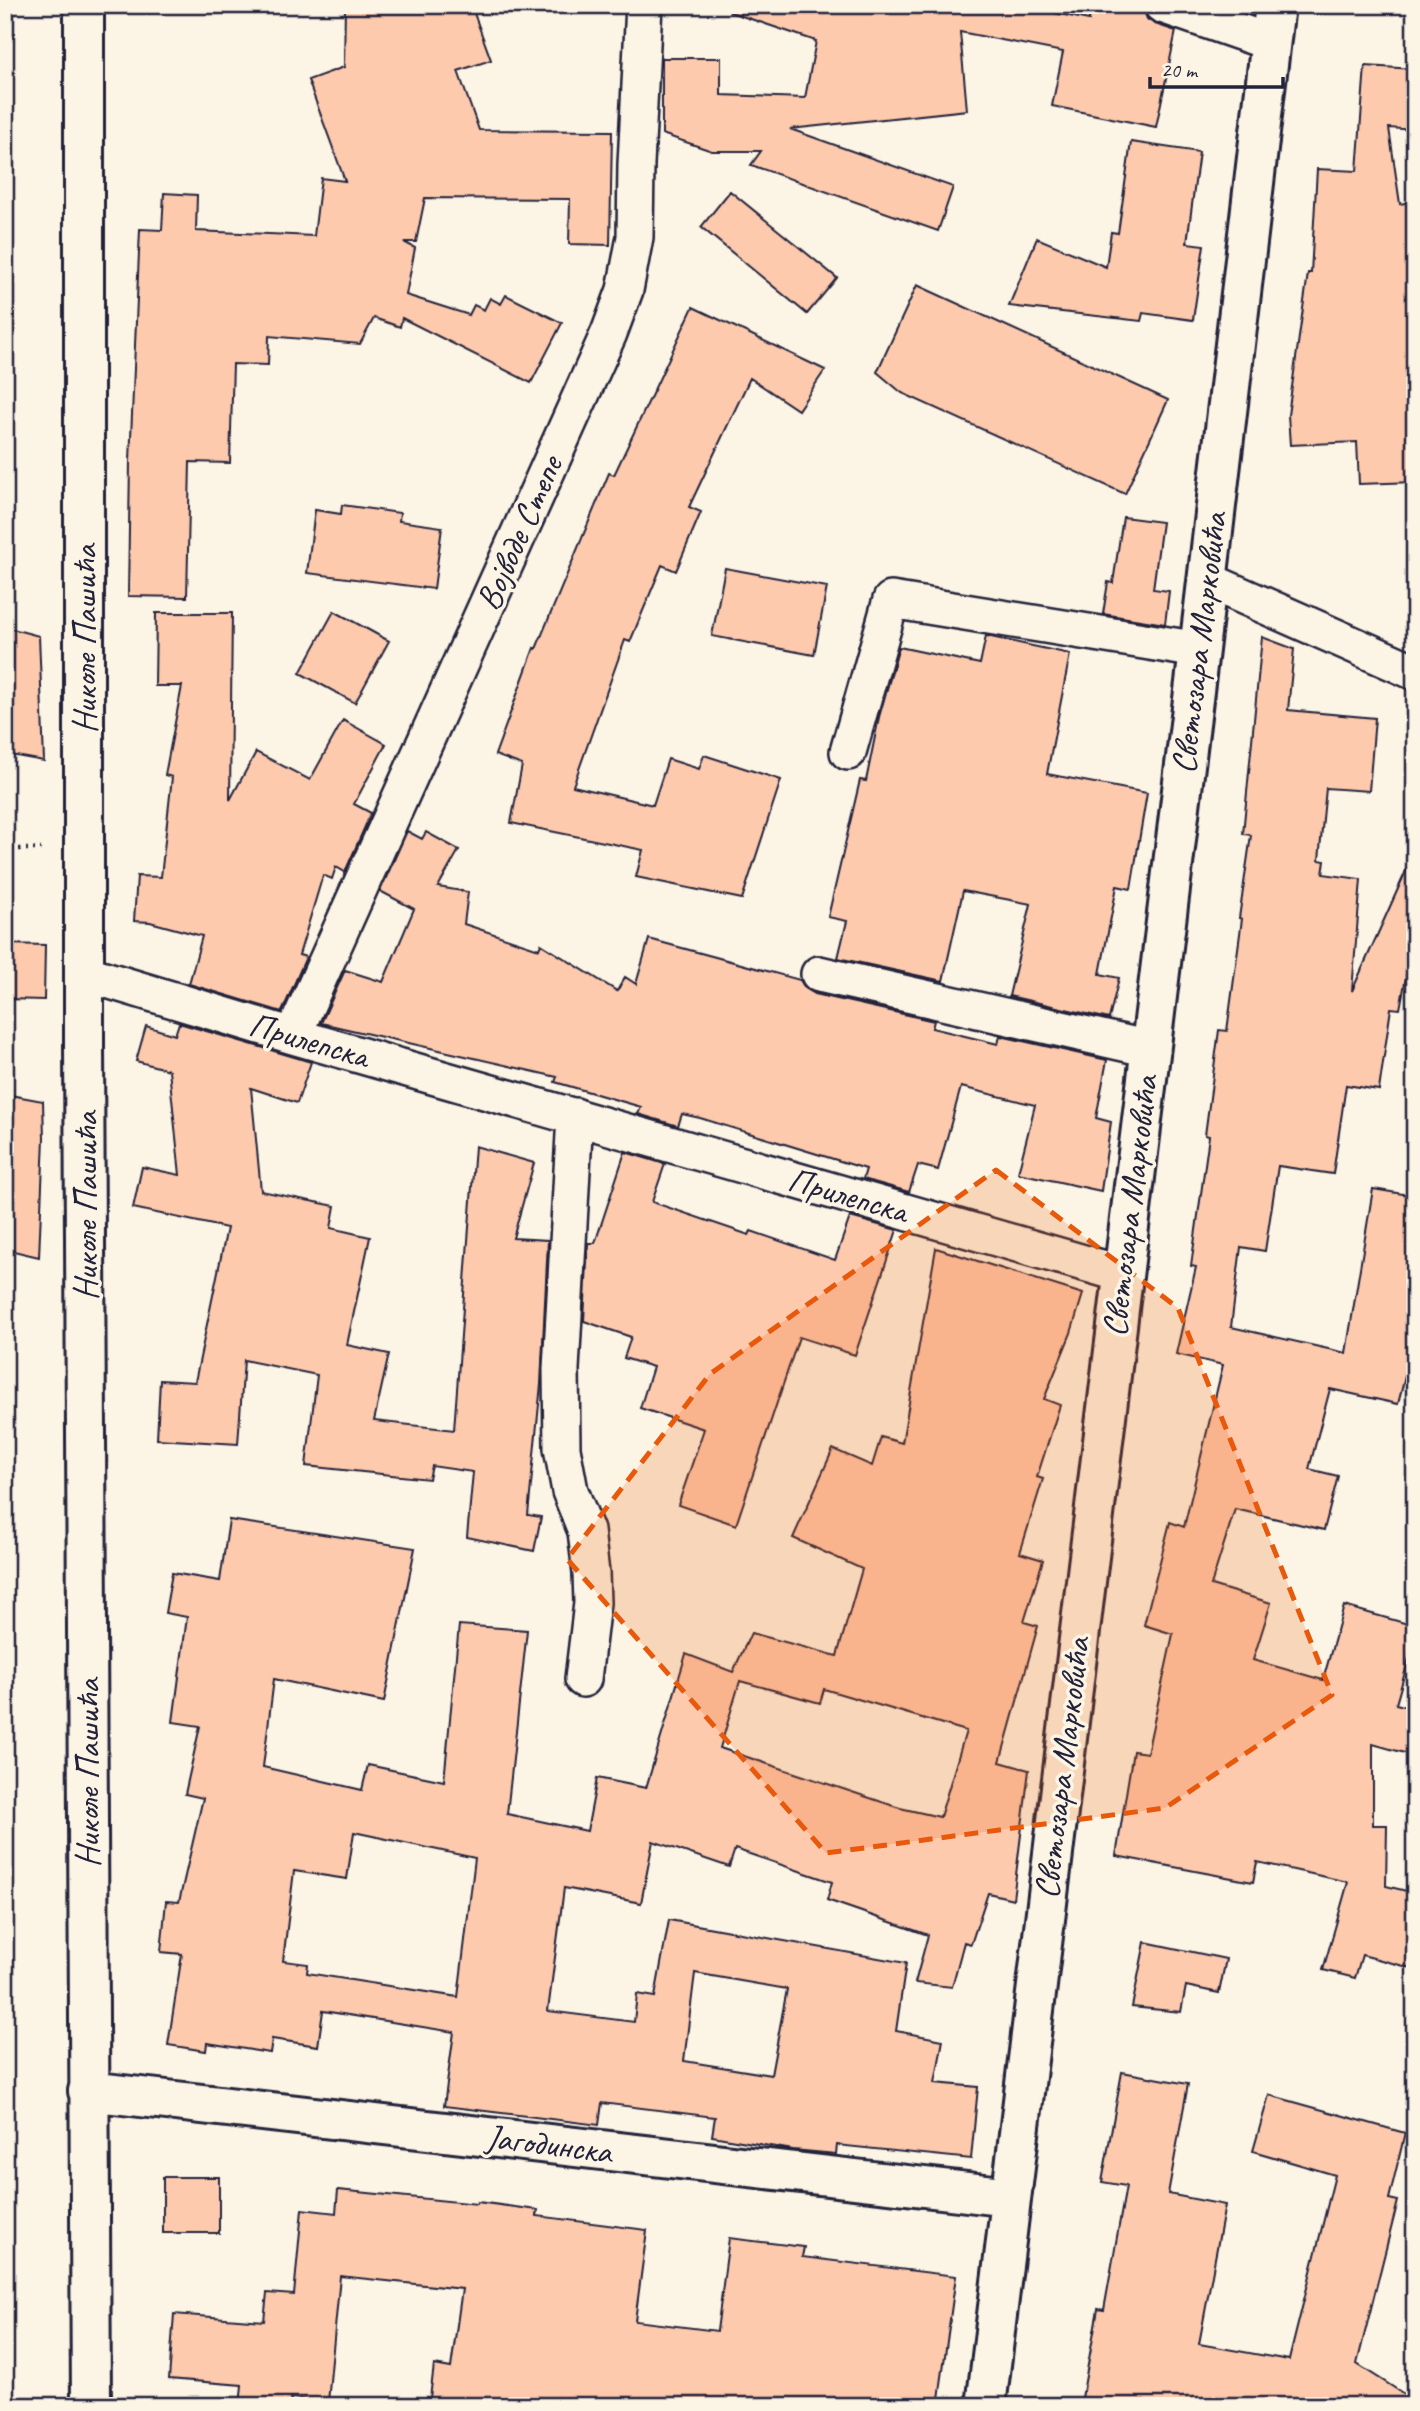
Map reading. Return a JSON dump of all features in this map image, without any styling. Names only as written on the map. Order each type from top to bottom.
[{"type":"street","name":"Николе Пашића","points":[[84,5],[84,974],[91,2406]]},
{"type":"street","name":"Војводе Степе","points":[[293,1036],[609,333],[625,290],[635,237],[644,5]]},
{"type":"street","points":[[1162,5],[1272,24]]},
{"type":"street","name":"Светозара Марковића","points":[[986,2406],[1199,650],[1272,24]]},
{"type":"street","points":[[1207,580],[1415,672]]},
{"type":"street","points":[[848,751],[891,600],[1199,650]]},
{"type":"street","name":"Прилепска","points":[[84,974],[1122,1274]]},
{"type":"street","points":[[818,974],[1150,1049]]},
{"type":"street","points":[[575,1116],[561,1408],[562,1448],[570,1491],[586,1531],[591,1573],[592,1603],[583,1679]]},
{"type":"street","name":"Јагодинска","points":[[88,2091],[1010,2197]]},
{"type":"path","points":[[5,849],[36,850]]},
{"type":"highlighted area","points":[[996,1170],[1178,1308],[1332,1695],[1165,1808],[826,1853],[567,1559],[710,1374]]},
{"type":"building","points":[[345,5],[471,5],[491,60],[458,71],[479,130],[612,131],[610,245],[569,244],[570,199],[425,198],[416,242],[404,242],[415,248],[406,295],[469,315],[474,305],[484,310],[490,298],[501,304],[506,295],[562,323],[531,383],[402,318],[400,327],[374,318],[360,344],[269,336],[268,365],[233,364],[230,463],[190,462],[187,597],[128,596],[130,461],[140,229],[162,230],[164,193],[197,195],[196,231],[314,236],[321,178],[345,181],[308,80],[344,67]]},
{"type":"building","points":[[731,5],[1015,5],[1089,20],[1091,5],[1142,5],[1147,19],[1176,31],[1156,127],[1052,106],[1063,52],[960,32],[967,110],[790,129],[953,187],[938,231],[751,165],[761,151],[712,151],[662,134],[662,58],[721,58],[721,95],[805,98],[816,41],[730,12]]},
{"type":"building","points":[[1365,66],[1415,69],[1415,130],[1389,128],[1400,204],[1415,201],[1415,482],[1359,484],[1357,442],[1290,445],[1288,415],[1308,273],[1311,273],[1317,169],[1357,171]]},
{"type":"building","points":[[1131,142],[1199,152],[1187,243],[1204,245],[1193,320],[1143,313],[1141,321],[1009,306],[1037,238],[1106,267],[1111,232],[1118,233]]},
{"type":"building","points":[[730,191],[837,278],[807,314],[701,227]]},
{"type":"building","points":[[917,285],[1168,400],[1125,494],[902,393],[877,372]]},
{"type":"building","points":[[693,307],[825,370],[798,410],[750,378],[689,507],[701,512],[676,571],[662,565],[630,642],[625,640],[573,786],[653,805],[668,759],[699,769],[704,755],[781,780],[742,899],[636,877],[643,850],[511,823],[522,765],[495,755],[534,648],[536,649],[609,473],[614,475]]},
{"type":"building","points":[[342,505],[400,513],[399,521],[442,527],[434,589],[307,573],[315,510],[341,514]]},
{"type":"building","points":[[1123,517],[1162,522],[1153,589],[1169,591],[1165,624],[1103,614],[1108,582],[1113,583]]},
{"type":"building","points":[[725,568],[827,587],[814,655],[712,636]]},
{"type":"building","points":[[334,611],[389,641],[355,703],[300,673]]},
{"type":"building","points":[[156,613],[232,613],[230,800],[256,752],[310,780],[343,720],[386,744],[354,804],[371,813],[345,872],[336,867],[332,879],[323,875],[299,955],[306,957],[282,1012],[189,984],[202,936],[150,922],[134,921],[137,876],[161,877],[172,777],[165,775],[182,686],[155,686]]},
{"type":"building","points":[[5,627],[39,636],[44,761],[5,754]]},
{"type":"building","points":[[986,636],[1070,654],[1047,774],[1147,793],[1131,889],[1117,886],[1100,974],[1119,978],[1109,1019],[1009,996],[1031,904],[963,891],[943,981],[838,958],[847,921],[828,917],[860,780],[866,781],[879,717],[899,647],[980,664]]},
{"type":"building","points":[[1262,637],[1294,649],[1288,710],[1375,718],[1369,791],[1326,788],[1319,860],[1325,861],[1323,874],[1361,879],[1352,991],[1415,851],[1415,930],[1400,1009],[1391,1008],[1379,1090],[1346,1085],[1333,1174],[1278,1166],[1265,1251],[1241,1247],[1231,1327],[1346,1353],[1373,1189],[1415,1196],[1415,1337],[1398,1404],[1330,1389],[1309,1469],[1338,1476],[1324,1530],[1235,1509],[1211,1585],[1271,1603],[1253,1660],[1323,1680],[1344,1606],[1415,1626],[1415,1637],[1396,1704],[1415,1709],[1415,1756],[1373,1744],[1373,1825],[1387,1825],[1386,1886],[1415,1893],[1415,1969],[1362,1955],[1355,1978],[1323,1970],[1348,1882],[1257,1862],[1253,1882],[1116,1856],[1133,1751],[1147,1753],[1173,1634],[1144,1625],[1170,1522],[1184,1527],[1223,1365],[1176,1354],[1196,1267],[1191,1266],[1209,1136],[1205,1135],[1219,1030],[1227,1031],[1242,919],[1239,918],[1251,835],[1243,834]]},
{"type":"building","points":[[407,831],[422,839],[426,832],[459,850],[438,887],[468,892],[464,924],[539,949],[541,944],[617,991],[625,977],[636,984],[649,939],[800,980],[805,988],[815,994],[934,1021],[932,1028],[998,1044],[1000,1036],[1107,1060],[1096,1118],[1111,1122],[1101,1191],[1018,1173],[1035,1105],[961,1087],[938,1170],[918,1165],[909,1192],[863,1179],[866,1169],[700,1118],[682,1114],[678,1126],[638,1114],[641,1107],[555,1082],[557,1077],[321,1023],[345,970],[383,982],[414,909],[380,891]]},
{"type":"building","points":[[5,944],[45,945],[44,1000],[5,999]]},
{"type":"building","points":[[179,1023],[311,1062],[297,1103],[251,1088],[261,1191],[335,1206],[331,1228],[370,1237],[347,1345],[389,1354],[374,1421],[454,1430],[475,1146],[534,1163],[513,1238],[548,1240],[541,1384],[528,1515],[541,1517],[534,1551],[467,1537],[473,1472],[432,1466],[429,1479],[306,1466],[317,1375],[244,1360],[238,1444],[157,1439],[160,1380],[195,1382],[227,1228],[133,1208],[142,1167],[180,1175],[169,1070],[136,1061],[146,1026],[175,1035]]},
{"type":"building","points":[[5,1094],[43,1101],[39,1257],[5,1249]]},
{"type":"building","points":[[625,1152],[665,1164],[652,1202],[749,1235],[751,1231],[835,1260],[850,1217],[897,1230],[855,1355],[799,1337],[736,1525],[678,1505],[704,1429],[640,1408],[653,1367],[624,1358],[631,1337],[584,1321],[588,1243],[595,1243]]},
{"type":"building","points":[[936,1248],[1083,1294],[1071,1333],[1044,1399],[1060,1405],[1037,1477],[1043,1479],[1020,1553],[1043,1560],[1024,1622],[1038,1626],[1000,1762],[1029,1770],[1013,1899],[988,1893],[971,1944],[964,1942],[952,1987],[915,1983],[928,1935],[827,1900],[832,1882],[735,1849],[729,1867],[653,1841],[641,1903],[564,1888],[548,2011],[634,2022],[637,1994],[655,1997],[669,1920],[906,1963],[896,2031],[943,2040],[935,2083],[978,2087],[971,2159],[837,2145],[836,2154],[793,2150],[712,2136],[715,2117],[602,2103],[599,2125],[444,2106],[454,2032],[323,2011],[318,2046],[272,2039],[270,2053],[207,2043],[206,2051],[168,2045],[182,1954],[161,1952],[166,1901],[179,1902],[203,1798],[185,1794],[200,1726],[173,1722],[187,1617],[165,1613],[172,1573],[220,1581],[229,1520],[415,1548],[384,1702],[274,1679],[263,1767],[362,1790],[368,1765],[444,1781],[459,1625],[527,1630],[507,1814],[587,1831],[597,1778],[646,1788],[686,1654],[733,1672],[751,1633],[837,1656],[862,1569],[793,1538],[833,1449],[872,1466],[881,1437],[902,1443]],"holes":[[[740,1681],[820,1703],[824,1689],[966,1731],[940,1817],[900,1808],[720,1748]],[[354,1832],[475,1858],[458,1997],[307,1973],[308,1964],[283,1961],[294,1871],[347,1879]],[[695,1973],[787,1989],[771,2075],[684,2061]]]},
{"type":"building","points":[[1145,1942],[1226,1959],[1219,1993],[1186,1986],[1181,2012],[1132,2007]]},
{"type":"building","points":[[1122,2072],[1188,2084],[1168,2194],[1225,2205],[1199,2344],[1289,2360],[1335,2175],[1253,2151],[1269,2095],[1405,2133],[1389,2199],[1398,2201],[1357,2364],[1415,2401],[1415,2406],[1124,2406],[1082,2398],[1098,2309],[1104,2310],[1126,2186],[1102,2182]]},
{"type":"building","points":[[163,2177],[219,2177],[219,2233],[163,2233]]},
{"type":"building","points":[[338,2190],[477,2202],[538,2210],[537,2216],[647,2230],[635,2321],[717,2331],[729,2238],[804,2247],[802,2257],[956,2276],[938,2406],[429,2406],[434,2365],[451,2368],[462,2289],[340,2276],[328,2402],[291,2398],[290,2406],[240,2406],[242,2385],[169,2379],[174,2314],[264,2321],[267,2293],[294,2295],[302,2209],[336,2213]]}]
